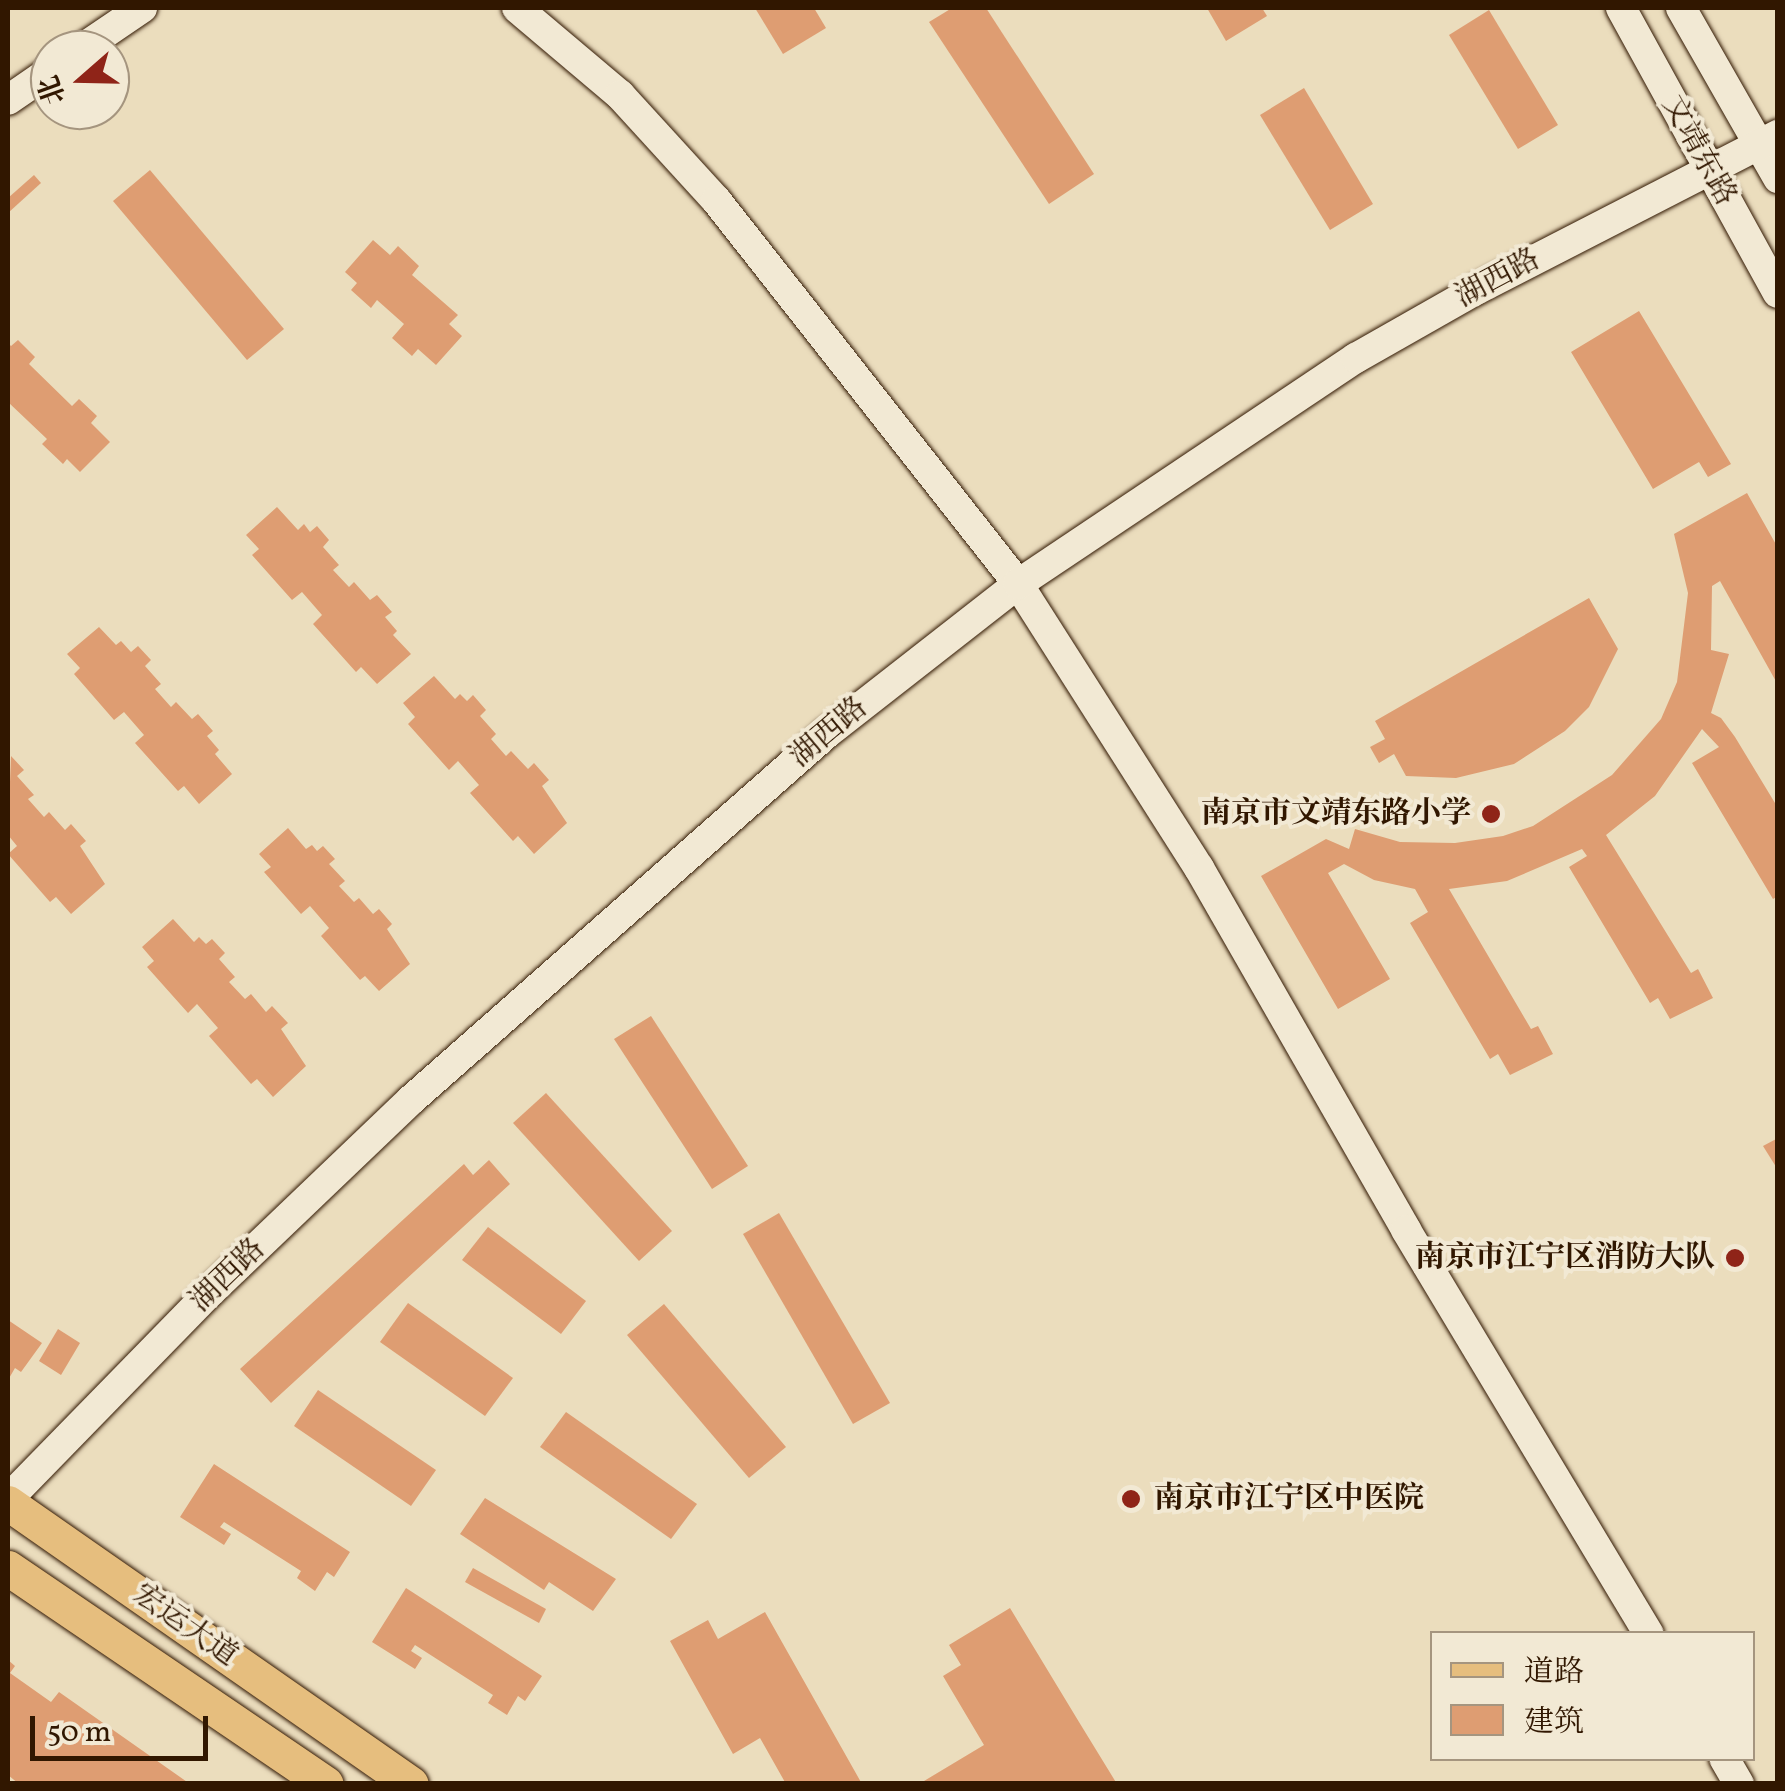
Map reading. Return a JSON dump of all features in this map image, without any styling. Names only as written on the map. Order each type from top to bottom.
[{"type":"main road","points":[[110,30],[142,8]]},
{"type":"main road","points":[[517,8],[620,95],[716,200],[1018,584],[1199,868],[1406,1230],[1647,1631]]},
{"type":"main road","name":"文靖东路","points":[[1621,8],[1778,293]]},
{"type":"main road","name":"文靖东路","points":[[1681,8],[1768,140],[1778,178]]},
{"type":"main road","points":[[8,100],[30,85]]},
{"type":"main road","name":"湖西路","points":[[8,1501],[209,1293],[410,1100],[826,734],[1018,584],[1356,358],[1474,290],[1768,140]]},
{"type":"main road","name":"宏运大道","points":[[8,1501],[411,1784]]},
{"type":"main road","name":"宏运大道","points":[[8,1568],[326,1784]]},
{"type":"main road","points":[[1726,1761],[1739,1784]]},
{"type":"building","points":[[755,8],[814,8],[826,28],[783,54]]},
{"type":"building","points":[[952,8],[986,8],[1094,174],[1049,204],[929,22]]},
{"type":"building","points":[[1207,8],[1262,8],[1267,16],[1226,41]]},
{"type":"building","points":[[1489,10],[1558,125],[1518,149],[1449,35]]},
{"type":"building","points":[[1304,88],[1373,204],[1330,230],[1260,115]]},
{"type":"building","points":[[150,170],[284,329],[247,360],[113,201]]},
{"type":"building","points":[[34,175],[41,183],[8,213],[8,198]]},
{"type":"building","points":[[373,240],[390,255],[398,246],[419,266],[412,275],[458,315],[449,324],[462,336],[436,365],[418,349],[412,356],[392,338],[404,324],[377,300],[371,308],[351,290],[357,283],[345,272]]},
{"type":"building","points":[[1639,311],[1731,464],[1708,477],[1699,462],[1653,489],[1571,352]]},
{"type":"building","points":[[18,340],[35,357],[29,364],[72,406],[79,399],[97,416],[91,423],[110,442],[80,472],[67,459],[63,464],[42,444],[47,439],[8,402],[8,343],[11,346]]},
{"type":"building","points":[[1747,493],[1778,548],[1778,685],[1720,581],[1712,586],[1711,650],[1729,654],[1711,713],[1721,718],[1735,737],[1778,808],[1778,896],[1773,899],[1692,763],[1719,747],[1702,729],[1655,796],[1606,835],[1691,973],[1698,969],[1713,998],[1670,1019],[1658,998],[1650,1003],[1569,867],[1587,856],[1582,849],[1507,881],[1449,889],[1531,1029],[1538,1026],[1553,1054],[1510,1075],[1498,1054],[1490,1059],[1410,923],[1428,912],[1415,889],[1374,880],[1344,864],[1328,873],[1390,979],[1338,1009],[1261,876],[1326,839],[1349,849],[1355,829],[1400,842],[1455,843],[1503,836],[1533,826],[1612,775],[1661,719],[1677,682],[1688,593],[1674,534]]},
{"type":"building","points":[[277,507],[298,530],[304,524],[310,532],[317,526],[329,540],[323,547],[339,565],[333,570],[349,587],[354,582],[370,600],[377,595],[392,612],[385,617],[397,631],[393,635],[411,654],[377,684],[361,667],[356,672],[313,624],[322,615],[302,592],[292,600],[252,555],[259,549],[246,535]]},
{"type":"building","points":[[1589,598],[1618,649],[1589,707],[1565,731],[1514,764],[1456,778],[1406,776],[1394,754],[1379,763],[1370,747],[1385,739],[1375,721]]},
{"type":"building","points":[[99,627],[116,645],[121,641],[131,652],[138,646],[151,660],[145,666],[161,684],[155,689],[171,707],[176,702],[192,719],[198,714],[213,731],[207,736],[219,750],[215,754],[232,774],[199,804],[184,786],[178,791],[135,743],[144,735],[124,712],[114,720],[74,674],[80,668],[67,654]]},
{"type":"building","points":[[434,676],[455,699],[460,694],[467,701],[473,695],[486,710],[480,716],[496,734],[491,739],[506,756],[511,751],[528,769],[534,763],[549,780],[542,786],[567,823],[534,854],[518,836],[513,841],[470,793],[479,785],[458,761],[449,770],[408,724],[415,717],[403,703]]},
{"type":"building","points":[[11,756],[24,770],[17,776],[34,795],[28,799],[44,817],[49,812],[65,830],[71,824],[86,841],[80,846],[105,884],[71,914],[56,897],[50,902],[8,854],[17,846],[8,835]]},
{"type":"building","points":[[288,828],[306,849],[312,845],[317,851],[323,846],[335,859],[329,864],[345,881],[339,886],[354,902],[359,898],[373,914],[379,909],[392,924],[387,929],[410,964],[379,991],[365,976],[360,980],[321,936],[329,928],[310,906],[301,914],[264,872],[271,867],[259,854]]},
{"type":"building","points":[[173,919],[194,942],[199,937],[206,944],[212,939],[225,953],[219,959],[235,977],[229,982],[245,999],[251,994],[266,1012],[272,1006],[288,1023],[281,1029],[306,1066],[273,1097],[257,1079],[251,1084],[209,1036],[218,1028],[197,1004],[188,1013],[147,967],[154,961],[142,947]]},
{"type":"building","points":[[651,1016],[748,1166],[712,1189],[614,1039]]},
{"type":"building","points":[[546,1093],[672,1231],[639,1261],[513,1123]]},
{"type":"building","points":[[1778,1138],[1778,1170],[1763,1146]]},
{"type":"building","points":[[489,1160],[510,1184],[271,1403],[240,1369],[464,1164],[473,1175]]},
{"type":"building","points":[[779,1213],[890,1403],[853,1424],[743,1234]]},
{"type":"building","points":[[488,1227],[586,1301],[561,1334],[462,1260]]},
{"type":"building","points":[[408,1303],[513,1378],[485,1416],[380,1342]]},
{"type":"building","points":[[664,1304],[786,1447],[749,1478],[627,1335]]},
{"type":"building","points":[[8,1320],[42,1343],[21,1372],[15,1368],[8,1380]]},
{"type":"building","points":[[58,1329],[80,1343],[61,1375],[39,1361]]},
{"type":"building","points":[[318,1390],[436,1470],[411,1506],[294,1426]]},
{"type":"building","points":[[566,1412],[697,1504],[671,1539],[540,1447]]},
{"type":"building","points":[[214,1464],[350,1552],[334,1577],[327,1572],[315,1591],[297,1578],[301,1571],[224,1522],[220,1527],[231,1534],[224,1545],[180,1517]]},
{"type":"building","points":[[485,1498],[616,1579],[593,1611],[549,1582],[544,1590],[460,1534]]},
{"type":"building","points":[[473,1568],[546,1609],[539,1623],[465,1582]]},
{"type":"building","points":[[406,1588],[542,1676],[525,1701],[518,1696],[507,1715],[488,1703],[493,1695],[415,1645],[411,1651],[422,1658],[415,1669],[372,1642]]},
{"type":"building","points":[[1010,1608],[1117,1784],[919,1784],[984,1745],[943,1676],[961,1665],[949,1645]]},
{"type":"building","points":[[765,1612],[862,1784],[786,1784],[760,1738],[733,1754],[670,1641],[708,1620],[718,1639]]},
{"type":"building","points":[[8,1660],[15,1666],[10,1673],[51,1702],[59,1692],[190,1784],[19,1784],[8,1775]]},
{"type":"place","name":"南京市文靖东路小学","points":[[1491,814]]},
{"type":"place","name":"南京市江宁区消防大队","points":[[1735,1258]]},
{"type":"place","name":"南京市江宁区中医院","points":[[1131,1499]]}]
